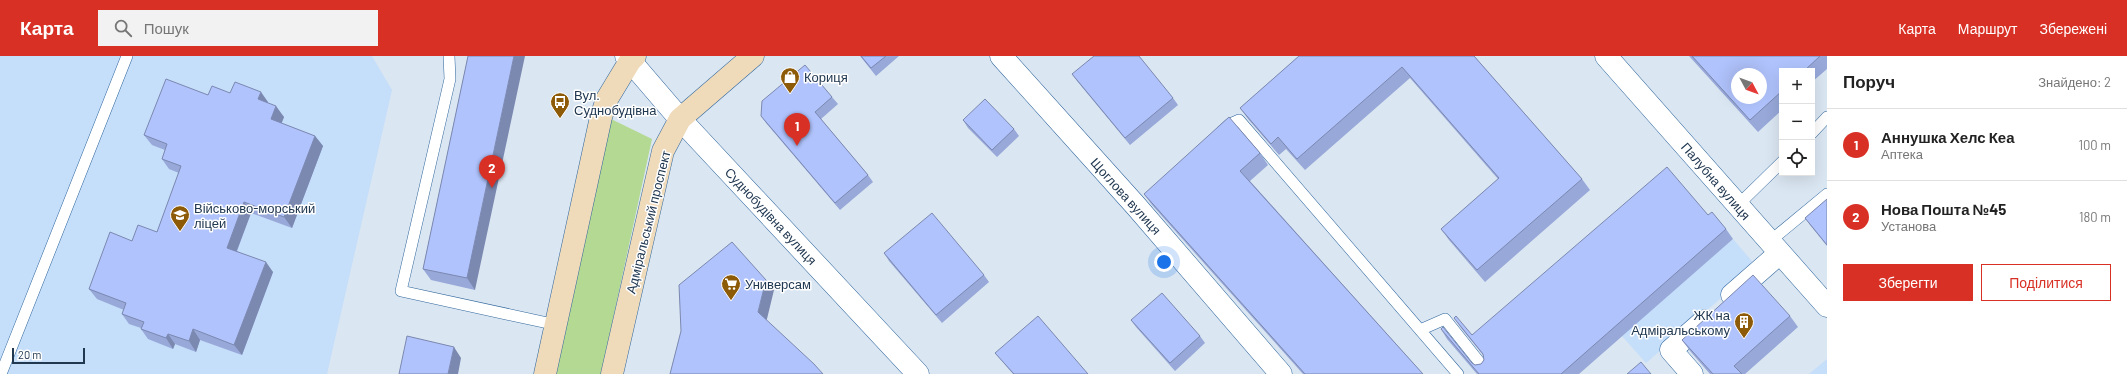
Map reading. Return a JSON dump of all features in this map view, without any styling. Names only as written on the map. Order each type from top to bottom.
[{"type":"main road","name":"Адміральський проспект","points":[[612,374],[663,151],[680,119],[753,56]]},
{"type":"main road","points":[[545,374],[557,325],[601,117],[607,99],[630,58]]},
{"type":"street","name":"Щоглова вулиця","points":[[1001,56],[1142,201],[1282,374]]},
{"type":"street","name":"Палубна вулиця","points":[[1606,56],[1827,306]]},
{"type":"street","name":"Суднобудівна вулиця","points":[[630,58],[680,119],[918,374]]},
{"type":"street","points":[[1692,374],[1672,350],[1774,247]]},
{"type":"lane","points":[[1,374],[5,345],[127,56]]},
{"type":"lane","points":[[450,56],[450,79],[401,291],[557,325]]},
{"type":"lane","points":[[1815,130],[1827,117]]},
{"type":"lane","points":[[1212,139],[1230,124],[1239,120],[1458,374]]},
{"type":"lane","points":[[1737,206],[1779,165]]},
{"type":"lane","points":[[1774,247],[1827,194]]},
{"type":"lane","points":[[1420,330],[1445,319],[1484,368]]},
{"type":"shaded area","name":"Військово-морський ліцей","points":[[0,56],[372,56],[392,90],[327,374],[0,374]]},
{"type":"shaded area","points":[[1733,239],[1757,267],[1646,363],[1621,335]]},
{"type":"shaded area","points":[[1827,359],[1827,374],[1809,374]]},
{"type":"green space","points":[[609,118],[652,139],[601,374],[554,374]]},
{"type":"building","points":[[468,56],[514,56],[467,278],[423,269]]},
{"type":"building","points":[[861,56],[886,56],[871,68]]},
{"type":"building","points":[[1094,56],[1139,56],[1173,98],[1125,138],[1072,74]]},
{"type":"building","points":[[1299,56],[1474,56],[1582,179],[1477,270],[1441,229],[1499,178],[1402,67],[1297,159],[1278,137],[1271,144],[1240,108]]},
{"type":"building","points":[[1692,56],[1820,56],[1807,68],[1779,68],[1779,94],[1750,120],[1736,104],[1767,104],[1767,68],[1731,68],[1731,99]]},
{"type":"building","points":[[805,65],[832,97],[815,112],[868,175],[835,203],[761,116],[762,101]]},
{"type":"building","points":[[166,79],[208,95],[212,86],[230,93],[235,82],[261,92],[258,99],[276,106],[271,119],[315,136],[284,217],[244,202],[227,248],[266,262],[234,345],[193,329],[189,341],[168,334],[166,338],[141,329],[144,322],[122,314],[126,303],[89,289],[110,232],[132,241],[138,225],[157,232],[181,166],[162,159],[167,144],[144,135]]},
{"type":"building","points":[[985,99],[1014,129],[992,150],[963,120]]},
{"type":"building","points":[[1229,117],[1260,153],[1240,171],[1423,374],[1305,374],[1144,194]]},
{"type":"building","points":[[1667,167],[1708,215],[1712,212],[1726,229],[1561,374],[1479,374],[1441,329],[1443,327],[1472,363],[1475,365],[1481,364],[1484,360],[1483,354],[1454,318],[1456,316],[1472,335]]},
{"type":"building","points":[[1827,199],[1827,245],[1805,218]]},
{"type":"building","points":[[932,213],[984,275],[936,315],[884,253]]},
{"type":"building","points":[[732,242],[766,280],[758,312],[823,374],[670,374],[681,331],[679,285]]},
{"type":"building","name":"ЖК на Адміральському","points":[[1753,275],[1790,316],[1734,366],[1742,374],[1713,374],[1682,340]]},
{"type":"building","points":[[1162,293],[1200,336],[1170,363],[1131,320]]},
{"type":"building","points":[[1038,316],[1088,374],[1014,374],[995,353]]},
{"type":"building","points":[[407,336],[454,347],[448,374],[399,374]]},
{"type":"building","points":[[1641,362],[1651,374],[1627,374]]},
{"type":"place","name":"Кориця","points":[[790,94]]},
{"type":"place","name":"Вул. Суднобудівна","points":[[560,119]]},
{"type":"place","name":"Аннушка Хелс Кеа","points":[[797,146]]},
{"type":"place","name":"Нова Пошта №45","points":[[492,188]]},
{"type":"place","name":"Військово-морський ліцей","points":[[180,232]]},
{"type":"place","name":"Универсам","points":[[731,301]]},
{"type":"place","name":"ЖК на Адміральському","points":[[1744,339]]}]
